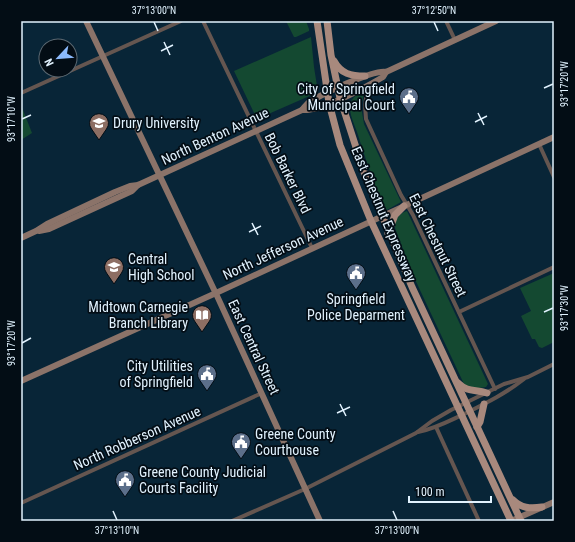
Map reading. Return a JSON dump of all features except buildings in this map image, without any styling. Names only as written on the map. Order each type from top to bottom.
[{"type":"main road","name":"East Central Street","points":[[86,21],[216,293],[320,521]]},
{"type":"main road","name":"East Chestnut Expressway","points":[[317,21],[327,93],[340,145],[371,221],[511,521]]},
{"type":"main road","name":"East Chestnut Expressway","points":[[329,21],[332,59],[340,98],[364,172],[388,233],[412,287],[520,519]]},
{"type":"main road","name":"North Benton Avenue","points":[[21,238],[115,192],[130,186],[138,185],[302,110],[307,104],[327,93],[365,76],[382,71],[386,72],[496,21]]},
{"type":"main road","points":[[332,59],[345,74],[352,76],[365,76]]},
{"type":"main road","name":"North Benton Avenue","points":[[302,110],[309,111],[329,103],[383,77],[386,72]]},
{"type":"main road","name":"North Jefferson Avenue","points":[[21,380],[216,293],[554,137]]},
{"type":"main road","points":[[388,233],[395,215],[406,205]]},
{"type":"main road","points":[[455,379],[463,388],[470,391],[487,393]]},
{"type":"main road","points":[[477,427],[480,422],[480,415],[484,404]]},
{"type":"main road","points":[[510,496],[515,502],[522,506],[530,508],[542,507]]},
{"type":"main road","points":[[511,521],[520,519],[554,502]]},
{"type":"street","points":[[21,94],[181,21]]},
{"type":"street","name":"Bob Barker Blvd","points":[[203,21],[312,248]]},
{"type":"street","points":[[446,21],[455,40]]},
{"type":"street","name":"East Chestnut Street","points":[[368,85],[365,110],[368,123],[401,195],[459,312],[494,389]]},
{"type":"street","points":[[539,144],[554,177]]},
{"type":"street","points":[[459,312],[554,268]]},
{"type":"street","points":[[416,433],[432,420],[494,389],[554,364]]},
{"type":"street","points":[[232,521],[305,489],[416,433],[436,427],[470,411],[508,391],[528,376]]},
{"type":"street","name":"North Robberson Avenue","points":[[21,503],[262,393]]},
{"type":"street","points":[[436,427],[479,521]]},
{"type":"green space","points":[[286,21],[306,21],[309,31],[294,37]]},
{"type":"green space","points":[[311,37],[317,86],[314,94],[257,119],[234,71]]},
{"type":"green space","points":[[365,90],[361,106],[364,124],[401,202],[387,210],[383,206],[376,188],[350,111],[352,100]]},
{"type":"green space","points":[[21,105],[32,133],[21,140]]},
{"type":"green space","points":[[407,211],[488,384],[486,387],[473,389],[464,384],[412,273],[395,228],[398,217]]},
{"type":"green space","points":[[554,273],[554,342],[542,348],[539,347],[535,339],[532,339],[521,316],[531,311],[520,288]]},
{"type":"place","name":"City of Springfield Municipal Court","points":[[409,114]]},
{"type":"place","name":"Drury University","points":[[99,140]]},
{"type":"place","name":"Central High School","points":[[114,284]]},
{"type":"place","name":"Springfield Police Deparment","points":[[356,290]]},
{"type":"place","name":"Midtown Carnegie Branch Library","points":[[202,332]]},
{"type":"place","name":"City Utilities of Springfield","points":[[207,391]]},
{"type":"place","name":"Greene County Courthouse","points":[[241,459]]},
{"type":"place","name":"Greene County Judicial Courts Facility","points":[[125,497]]}]
